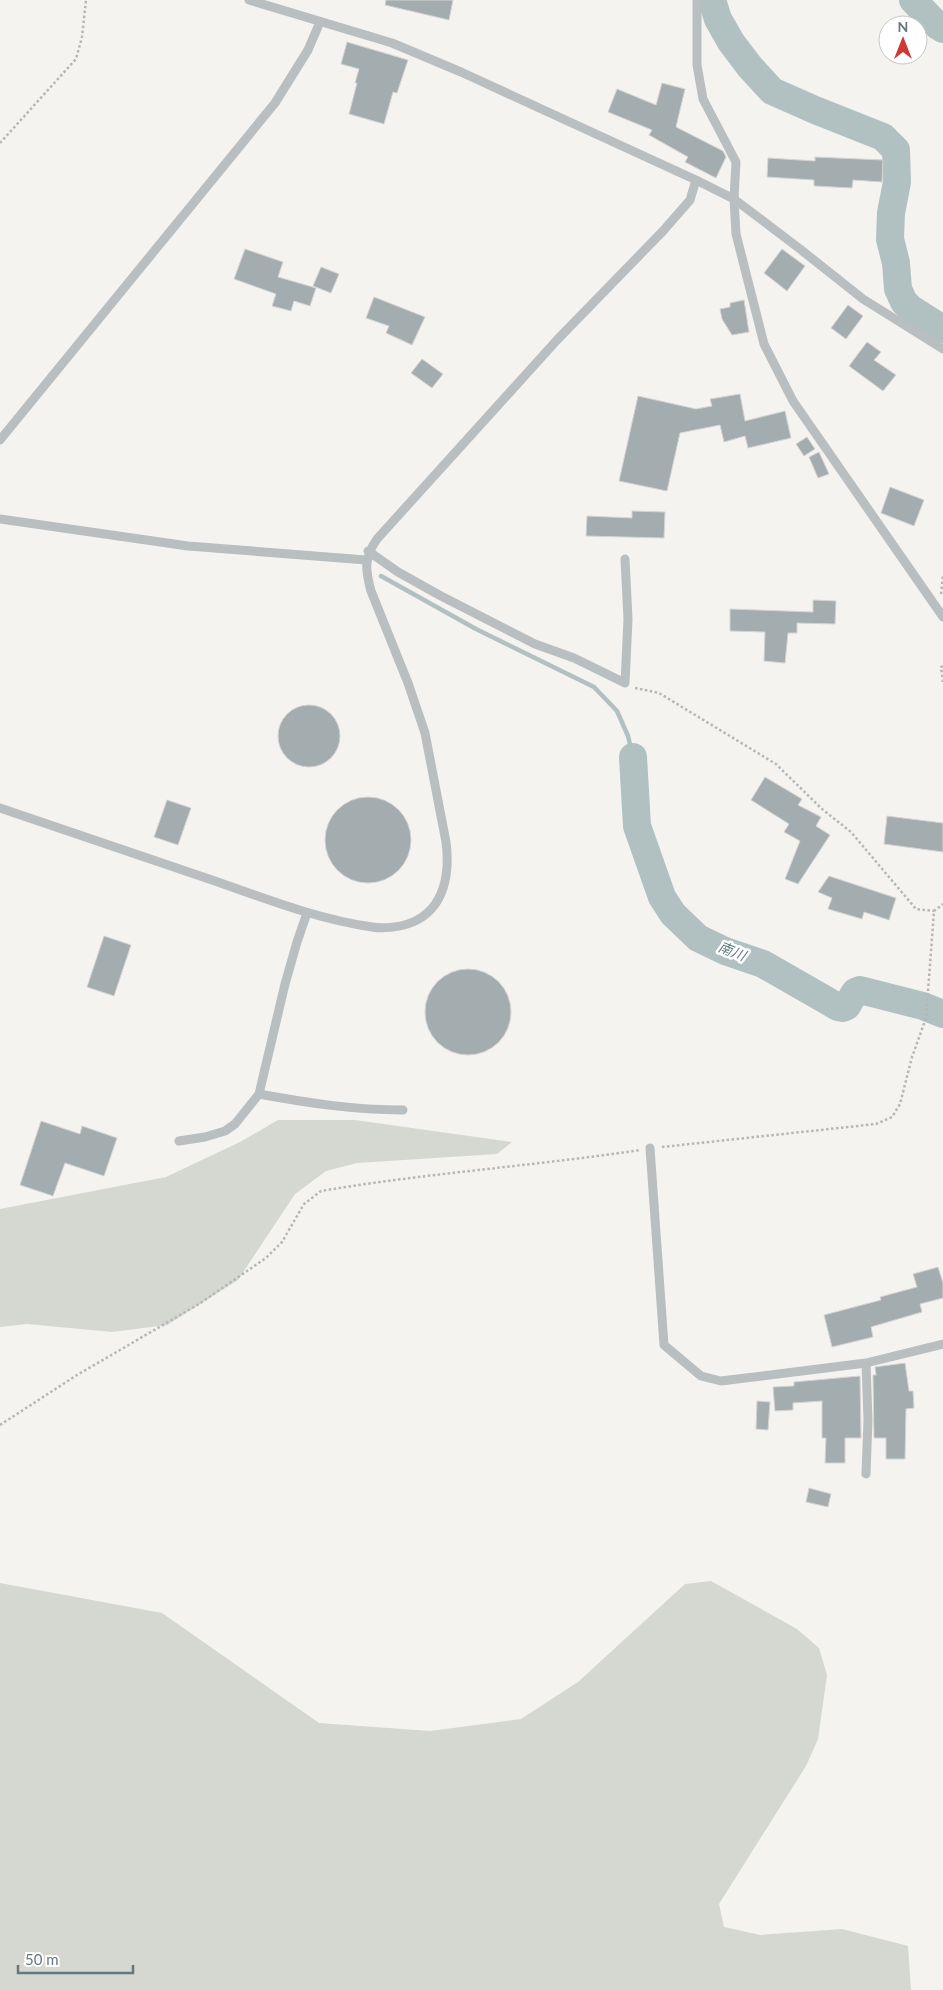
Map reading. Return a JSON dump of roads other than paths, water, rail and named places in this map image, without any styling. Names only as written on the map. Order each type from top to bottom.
[{"type":"street","points":[[248,0],[392,43],[461,72],[734,199],[800,248],[862,298],[943,349]]},
{"type":"street","points":[[697,0],[697,65],[703,98],[736,162],[734,199],[736,234],[764,344],[793,401],[943,616]]},
{"type":"street","points":[[0,440],[275,103],[308,50],[320,22]]},
{"type":"street","points":[[0,808],[307,913],[374,928],[412,923],[428,914],[438,902],[444,887],[448,857],[425,733],[420,715],[371,591],[367,578],[367,555],[377,539],[557,340],[690,200],[696,180]]},
{"type":"street","points":[[0,519],[188,546],[367,555],[441,596],[535,644],[574,658],[624,683],[628,619],[624,560]]},
{"type":"street","points":[[179,1142],[225,1131],[235,1124],[260,1094],[286,984],[307,913]]},
{"type":"street","points":[[260,1094],[318,1105],[365,1110],[403,1110]]},
{"type":"street","points":[[650,1148],[664,1345],[701,1376],[722,1381],[866,1363],[943,1344]]},
{"type":"street","points":[[866,1363],[868,1420],[866,1474]]},
{"type":"waterway","points":[[712,0],[718,19],[731,42],[772,91],[883,137],[896,150],[897,182],[891,213],[890,239],[896,263],[898,289],[904,302],[910,308],[943,329]]},
{"type":"waterway","points":[[913,0],[943,29]]},
{"type":"waterway","points":[[381,576],[476,629],[594,687],[617,711],[628,736],[633,757]]},
{"type":"waterway","name":"南川","points":[[633,757],[637,826],[662,897],[673,914],[698,938],[725,951],[763,964],[838,1007],[843,1008],[847,1006],[855,992],[860,990],[923,1006],[943,1014]]}]
